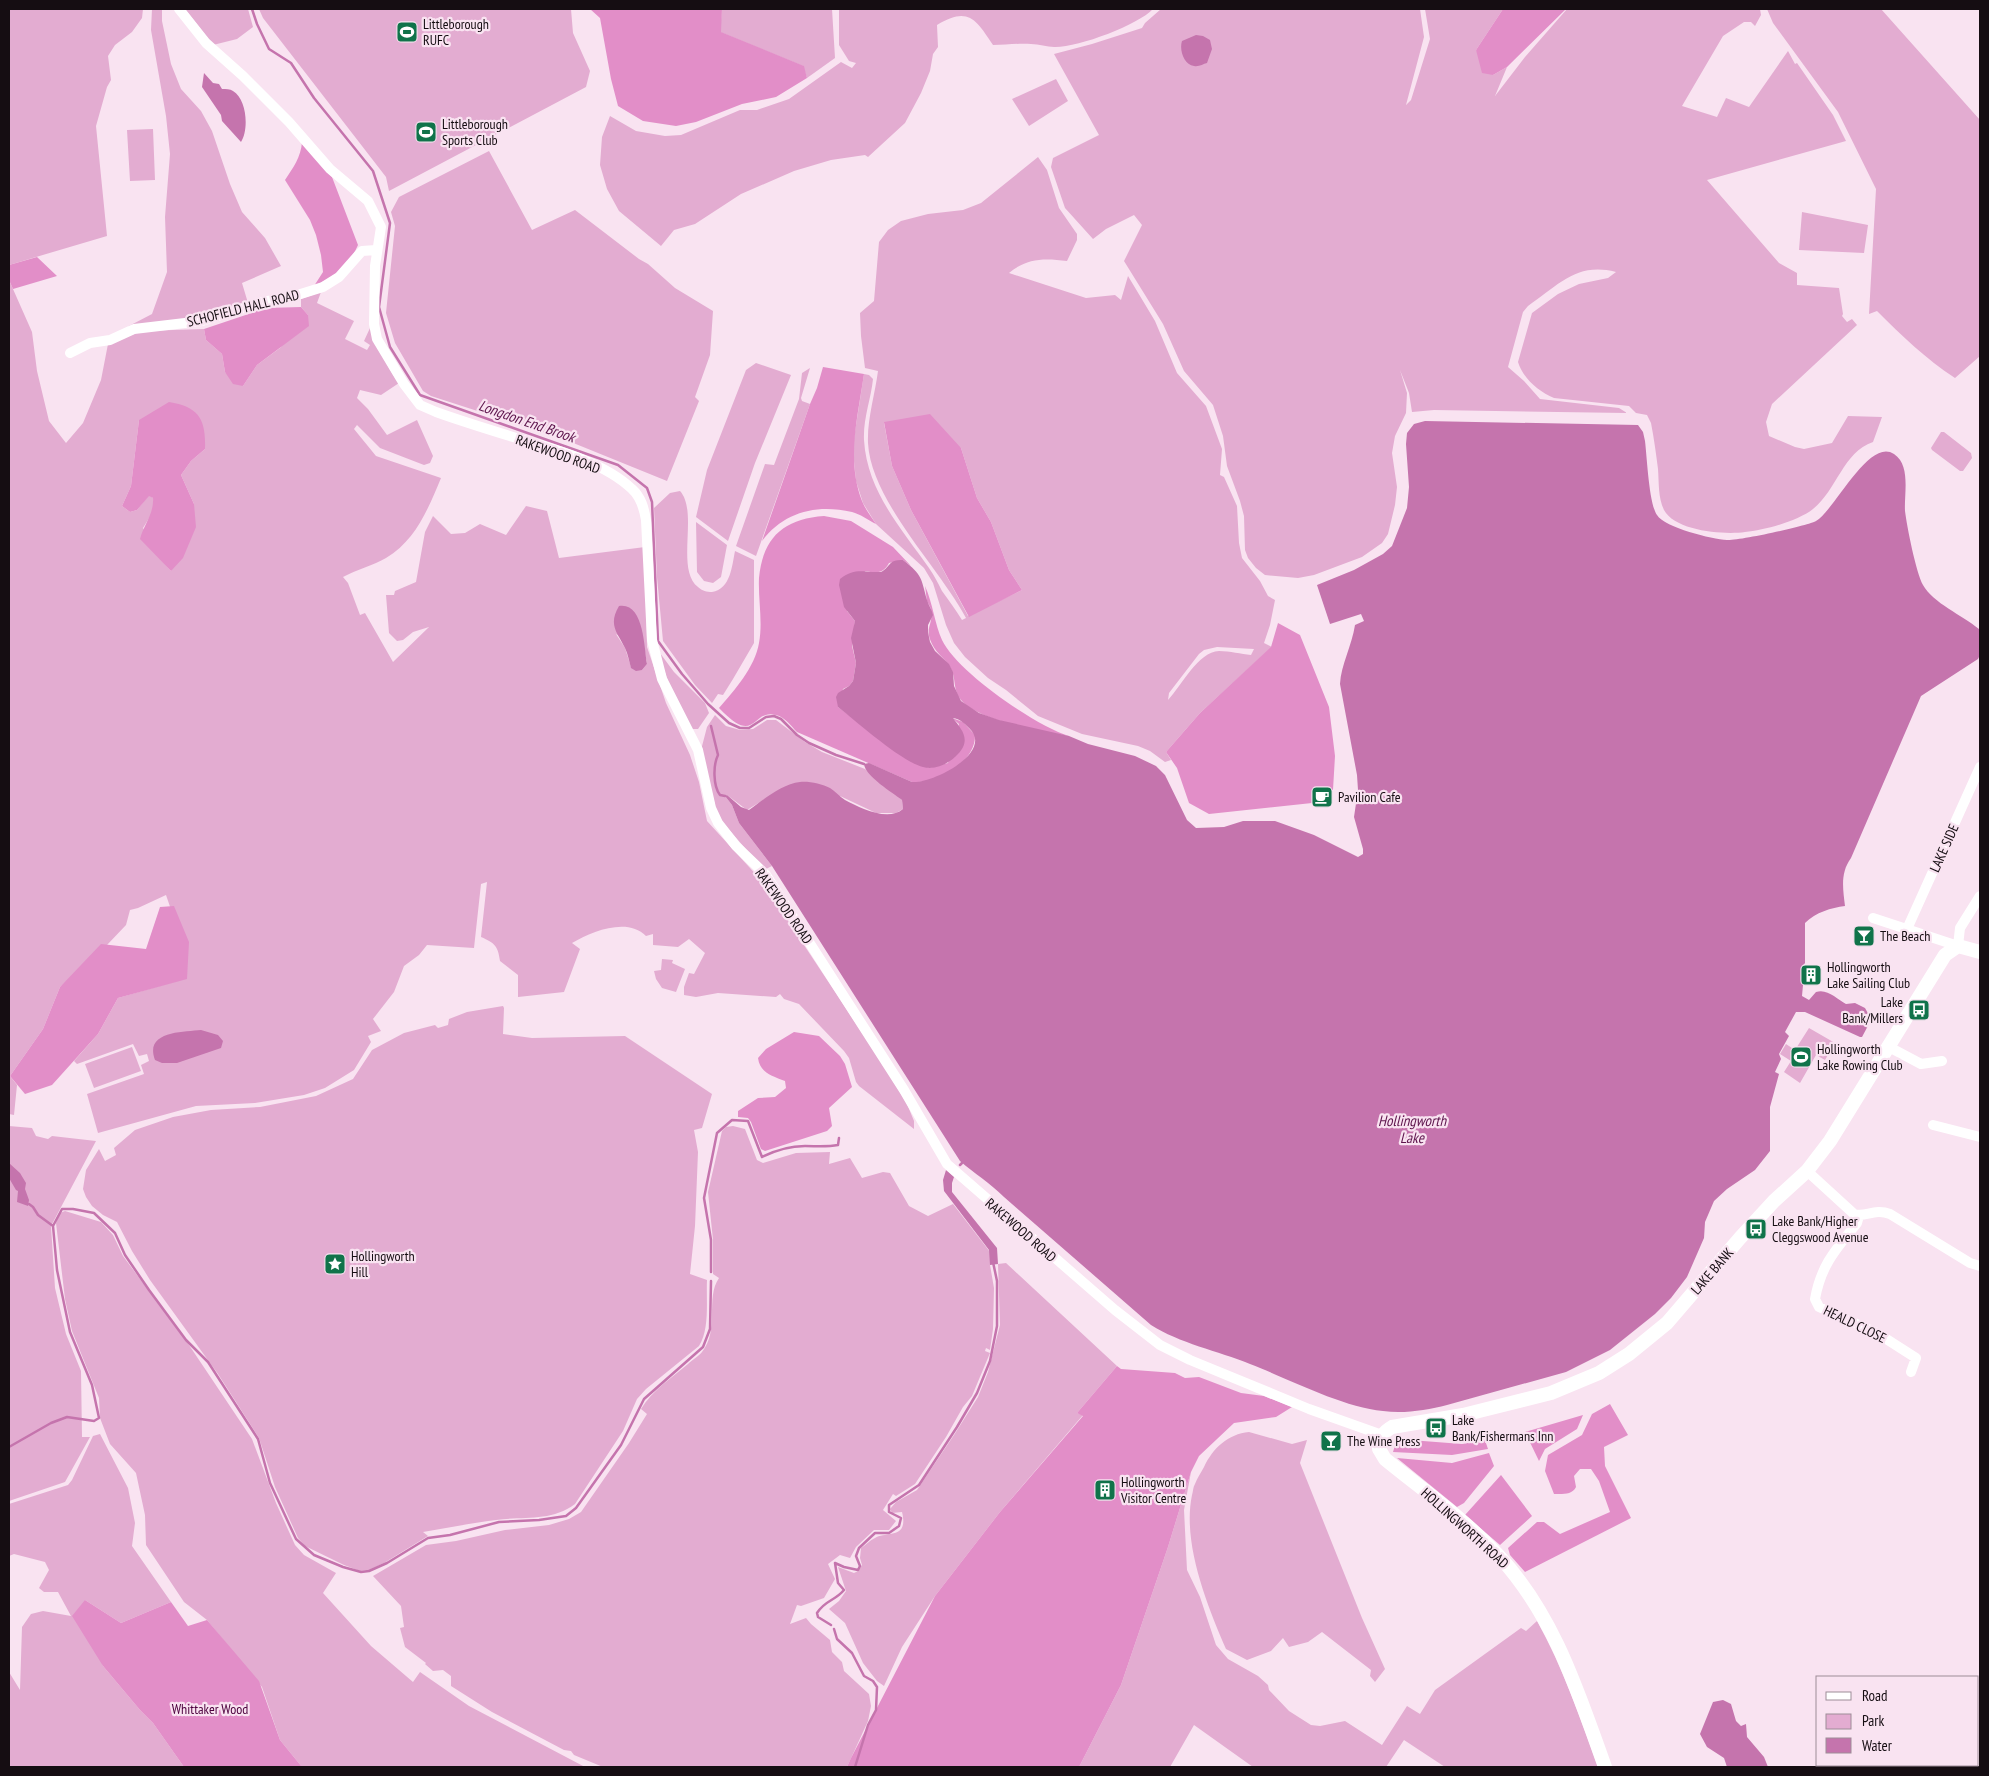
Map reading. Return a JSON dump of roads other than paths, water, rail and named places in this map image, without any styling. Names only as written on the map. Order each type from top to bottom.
[{"type":"main road","name":"LAKE BANK","points":[[1382,1435],[1392,1428],[1463,1416],[1551,1393],[1599,1373],[1629,1354],[1667,1323],[1774,1201],[1807,1171],[1830,1141],[1889,1047],[1917,994],[1945,955],[1958,946]]},
{"type":"main road","points":[[1958,946],[1980,952]]},
{"type":"main road","name":"HOLLINGWORTH ROAD","points":[[1382,1435],[1378,1449],[1385,1459],[1459,1519],[1497,1554],[1517,1577],[1535,1603],[1556,1639],[1574,1680],[1605,1767]]},
{"type":"street","name":"RAKEWOOD ROAD","points":[[179,9],[206,43],[243,76],[289,122],[330,169],[368,201],[381,227],[376,250],[374,324],[377,339],[404,384],[420,405],[589,463],[618,478],[633,490],[644,507],[648,545],[652,640],[662,679],[698,750],[711,808],[718,823],[736,846],[766,875],[904,1090],[947,1164],[1086,1286],[1160,1345],[1190,1360],[1309,1409],[1382,1435]]},
{"type":"street","name":"SCHOFIELD HALL ROAD","points":[[70,353],[90,343],[110,340],[134,329],[202,321],[262,302],[290,297],[315,289],[339,277],[362,251],[376,250]]},
{"type":"street","name":"LAKE SIDE","points":[[1907,929],[1980,767]]},
{"type":"street","points":[[1873,918],[1958,946],[1960,928],[1980,896]]},
{"type":"street","points":[[1889,1047],[1921,1064],[1942,1062]]},
{"type":"street","points":[[1933,1125],[1980,1137]]},
{"type":"street","points":[[1807,1171],[1854,1214],[1859,1216],[1877,1211],[1890,1214],[1970,1263],[1980,1266]]},
{"type":"street","name":"HEALD CLOSE","points":[[1859,1216],[1857,1223],[1825,1265],[1815,1299],[1820,1307],[1877,1333],[1916,1358],[1910,1372]]},
{"type":"water","points":[[1196,35],[1210,40],[1212,49],[1207,63],[1199,66],[1187,63],[1181,49],[1182,41]]},
{"type":"water","points":[[204,73],[213,83],[219,84],[222,89],[229,89],[238,95],[244,107],[246,123],[244,137],[241,142],[222,121],[221,115],[202,87]]},
{"type":"water","name":"Hollingworth Lake","points":[[1425,421],[1638,425],[1643,432],[1645,441],[1650,491],[1657,515],[1662,520],[1679,528],[1711,538],[1727,540],[1772,533],[1816,521],[1833,504],[1863,465],[1874,456],[1884,452],[1894,454],[1903,465],[1905,472],[1905,511],[1920,579],[1934,598],[1979,629],[1980,655],[1978,659],[1921,696],[1845,869],[1843,881],[1845,906],[1824,911],[1805,923],[1805,963],[1801,969],[1804,974],[1802,996],[1809,1000],[1816,992],[1824,991],[1846,1004],[1855,1003],[1865,1008],[1870,1017],[1870,1022],[1862,1037],[1860,1037],[1805,1012],[1796,1012],[1785,1032],[1789,1036],[1779,1054],[1781,1059],[1775,1072],[1779,1074],[1770,1107],[1770,1151],[1755,1170],[1727,1189],[1714,1201],[1705,1222],[1704,1238],[1687,1277],[1671,1298],[1655,1314],[1610,1350],[1566,1372],[1439,1407],[1391,1412],[1350,1404],[1316,1392],[1238,1359],[1186,1342],[1151,1325],[993,1187],[960,1161],[772,866],[739,823],[732,805],[725,796],[727,795],[741,807],[749,810],[786,786],[793,783],[807,782],[830,788],[845,800],[866,810],[882,814],[897,813],[903,809],[902,800],[874,779],[864,764],[869,763],[912,782],[933,778],[946,772],[968,756],[974,747],[975,737],[969,728],[958,719],[953,718],[964,734],[965,739],[962,749],[947,763],[928,768],[914,764],[892,750],[838,707],[836,697],[838,693],[853,681],[856,663],[851,638],[855,621],[844,607],[839,585],[840,579],[860,571],[881,572],[892,562],[903,560],[918,574],[933,613],[928,625],[930,642],[935,651],[949,664],[953,672],[954,686],[961,701],[979,713],[999,720],[1069,736],[1088,744],[1135,756],[1156,766],[1165,775],[1187,820],[1196,828],[1224,827],[1243,821],[1275,821],[1314,835],[1358,857],[1363,854],[1363,849],[1354,817],[1358,790],[1357,775],[1340,684],[1342,670],[1355,625],[1364,621],[1361,614],[1330,624],[1317,585],[1354,570],[1383,554],[1392,546],[1407,508],[1409,487],[1407,433],[1414,424]]},
{"type":"water","points":[[619,606],[627,607],[634,611],[638,618],[647,664],[642,670],[636,671],[631,668],[626,650],[615,628],[614,618]]},
{"type":"water","points":[[201,1030],[218,1035],[223,1041],[221,1048],[177,1063],[162,1063],[155,1060],[153,1050],[155,1043],[160,1038],[176,1033]]},
{"type":"water","points":[[9,1163],[20,1173],[26,1183],[25,1189],[29,1200],[28,1206],[17,1202],[18,1191],[9,1178]]},
{"type":"water","points":[[946,1170],[954,1177],[952,1192],[997,1248],[998,1264],[990,1265],[989,1250],[944,1191],[943,1180]]},
{"type":"water","points":[[1723,1700],[1731,1704],[1736,1721],[1741,1726],[1746,1724],[1747,1737],[1764,1757],[1768,1767],[1727,1767],[1724,1758],[1707,1747],[1700,1734],[1713,1702]]},
{"type":"waterway","name":"Longdon End Brook","points":[[252,9],[269,49],[291,63],[314,98],[373,171],[390,223],[379,307],[390,347],[420,395],[618,465],[647,488],[652,502],[658,641],[682,674],[708,704],[729,723],[740,728],[749,728],[766,717],[774,716],[781,719],[797,735],[809,743],[836,755],[864,764]]},
{"type":"waterway","points":[[711,726],[718,755],[716,759],[715,781],[720,795],[725,796]]},
{"type":"waterway","points":[[711,1272],[711,1240],[704,1198],[717,1133],[732,1120],[748,1121],[762,1157],[778,1150],[794,1147],[838,1145],[839,1138]]},
{"type":"waterway","points":[[29,1204],[38,1215],[53,1226]]},
{"type":"waterway","points":[[9,1447],[51,1423],[67,1417],[94,1421],[99,1418],[92,1385],[70,1332],[57,1270],[53,1226],[62,1209],[94,1213],[115,1233],[125,1255],[149,1290],[186,1340],[208,1362],[258,1439],[270,1483],[296,1539],[314,1555],[361,1572],[369,1571],[387,1563],[428,1538],[450,1535],[499,1522],[539,1520],[566,1516],[576,1508],[621,1445],[644,1399],[703,1347],[710,1329],[711,1281]]},
{"type":"waterway","points":[[831,1625],[818,1617],[817,1613],[823,1605],[844,1590],[838,1583],[835,1563],[858,1570],[860,1566],[856,1556],[859,1548],[875,1533],[889,1533],[899,1526],[901,1518],[889,1512],[889,1505],[919,1485],[977,1393],[990,1361],[997,1326],[997,1281],[993,1262]]},
{"type":"waterway","points":[[834,1629],[837,1639],[852,1653],[864,1676],[873,1681],[877,1687],[876,1710],[868,1725],[855,1767]]},
{"type":"place","name":"Littleborough RUFC","points":[[407,32]]},
{"type":"place","name":"Littleborough Sports Club","points":[[426,132]]},
{"type":"place","name":"Pavilion Cafe","points":[[1322,797]]},
{"type":"place","name":"The Beach","points":[[1864,936]]},
{"type":"place","name":"Hollingworth Lake Sailing Club","points":[[1811,975]]},
{"type":"place","name":"Lake Bank/Millers","points":[[1919,1010]]},
{"type":"place","name":"Hollingworth Lake Rowing Club","points":[[1801,1057]]},
{"type":"place","name":"Lake Bank/Higher Cleggswood Avenue","points":[[1756,1229]]},
{"type":"place","name":"Hollingworth Hill","points":[[335,1264]]},
{"type":"place","name":"Lake Bank/Fishermans Inn","points":[[1436,1428]]},
{"type":"place","name":"The Wine Press","points":[[1331,1441]]},
{"type":"place","name":"Hollingworth Visitor Centre","points":[[1105,1490]]},
{"type":"park label","name":"Whittaker Wood","points":[[210,1709]]}]
